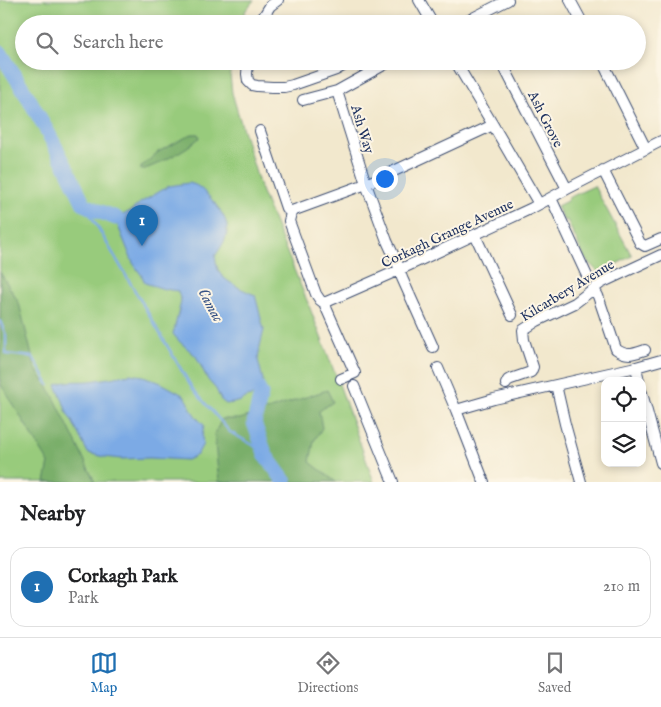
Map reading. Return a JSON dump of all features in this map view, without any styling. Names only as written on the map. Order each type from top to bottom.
[{"type":"street","points":[[264,15],[270,6],[278,0]]},
{"type":"street","points":[[419,0],[425,15]]},
{"type":"street","points":[[570,0],[578,15]]},
{"type":"street","points":[[485,15],[501,1]]},
{"type":"street","points":[[247,70],[248,81],[252,85],[272,88],[293,85],[336,70]]},
{"type":"street","points":[[304,100],[337,92],[375,70]]},
{"type":"street","points":[[460,70],[538,204]]},
{"type":"street","name":"Ash Grove","points":[[506,70],[567,189]]},
{"type":"street","points":[[606,70],[646,149]]},
{"type":"street","name":"Ash Way","points":[[337,92],[384,234],[433,347]]},
{"type":"street","points":[[291,213],[366,184],[493,125]]},
{"type":"street","points":[[260,131],[286,208],[291,213]]},
{"type":"street","name":"Corkagh Grange Avenue","points":[[324,303],[532,208],[661,141]]},
{"type":"street","points":[[603,170],[640,243],[645,246],[661,239]]},
{"type":"street","points":[[551,198],[588,278]]},
{"type":"street","points":[[291,213],[289,221],[316,294],[324,303],[355,373],[341,379]]},
{"type":"street","points":[[475,235],[512,315]]},
{"type":"street","name":"Kilcarbery Avenue","points":[[506,384],[508,380],[530,372],[533,367],[524,340],[523,330],[537,321],[575,303],[606,280],[661,255]]},
{"type":"street","points":[[594,289],[616,349],[623,354],[632,354],[645,350]]},
{"type":"street","points":[[456,410],[661,360]]},
{"type":"street","points":[[636,367],[638,377]]},
{"type":"street","points":[[438,368],[484,482]]},
{"type":"street","points":[[556,385],[581,482]]},
{"type":"street","points":[[354,386],[393,482]]},
{"type":"street","points":[[646,408],[661,463]]},
{"type":"green space","points":[[0,0],[254,0],[244,15],[15,15],[15,70],[230,70],[232,93],[261,190],[308,303],[374,482],[0,482]]},
{"type":"green space","points":[[192,134],[198,134],[200,137],[172,156],[141,170],[141,167],[158,152]]},
{"type":"green space","points":[[594,186],[632,256],[599,273],[585,259],[567,220],[564,221],[557,206],[567,201],[568,198]]},
{"type":"green space","points":[[0,272],[19,303],[35,368],[53,395],[95,482],[45,482],[49,463],[0,383]]},
{"type":"green space","points":[[327,390],[333,402],[319,411],[322,428],[314,441],[310,462],[336,482],[219,482],[214,434],[222,419],[240,419]]},
{"type":"water","points":[[189,183],[196,185],[203,191],[224,217],[227,231],[224,242],[215,256],[218,268],[221,275],[228,281],[255,295],[264,330],[258,360],[263,380],[261,394],[233,403],[226,404],[221,400],[196,356],[173,334],[181,302],[178,291],[145,283],[133,263],[116,221],[98,211],[99,208],[108,213],[123,215],[169,186]]},
{"type":"water","points":[[130,374],[143,376],[161,383],[183,395],[188,401],[196,417],[204,425],[203,444],[197,455],[187,460],[121,459],[88,453],[67,413],[56,385],[64,382],[90,381]]},
{"type":"waterway","name":"Camac","points":[[0,52],[45,127],[84,204],[116,218]]},
{"type":"waterway","name":"Camac","points":[[84,204],[192,388],[230,432],[253,445],[266,456]]},
{"type":"waterway","points":[[0,321],[6,335],[6,354],[33,357],[49,385]]},
{"type":"waterway","name":"Camac","points":[[252,378],[261,394],[254,423],[266,456],[285,482]]},
{"type":"place","name":"Corkagh Park","points":[[142,246]]}]
